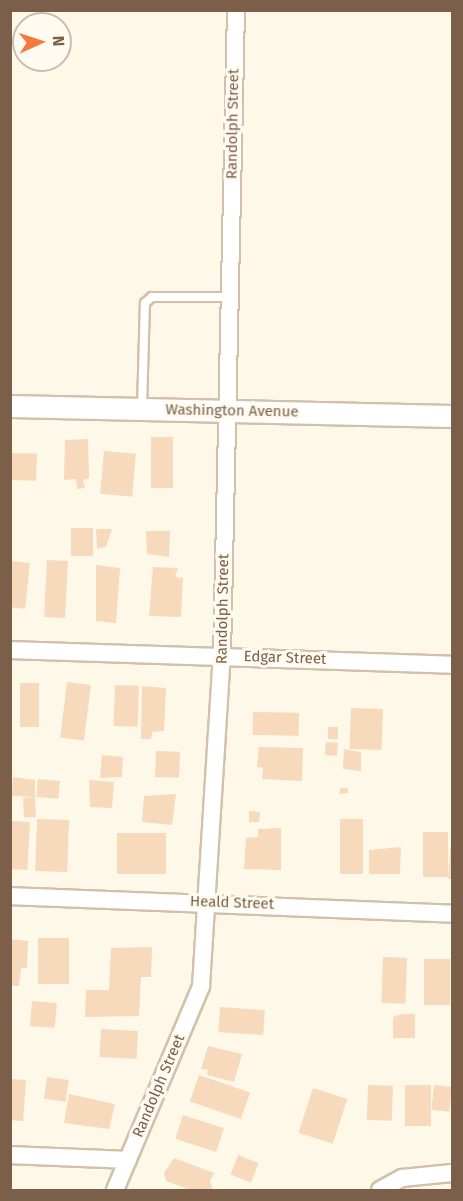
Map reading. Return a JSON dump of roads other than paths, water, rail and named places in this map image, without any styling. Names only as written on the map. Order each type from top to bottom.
[{"type":"street","name":"Randolph Street","points":[[115,1191],[201,986],[222,656],[236,10]]},
{"type":"street","name":"Washington Avenue","points":[[10,406],[453,416]]},
{"type":"street","name":"Edgar Street","points":[[10,650],[453,665]]},
{"type":"street","name":"Heald Street","points":[[10,896],[207,902],[453,914]]},
{"type":"street","points":[[10,1155],[128,1160]]},
{"type":"street","points":[[380,1191],[402,1178],[453,1173]]},
{"type":"lane","points":[[142,408],[145,303],[152,297],[229,297]]}]
